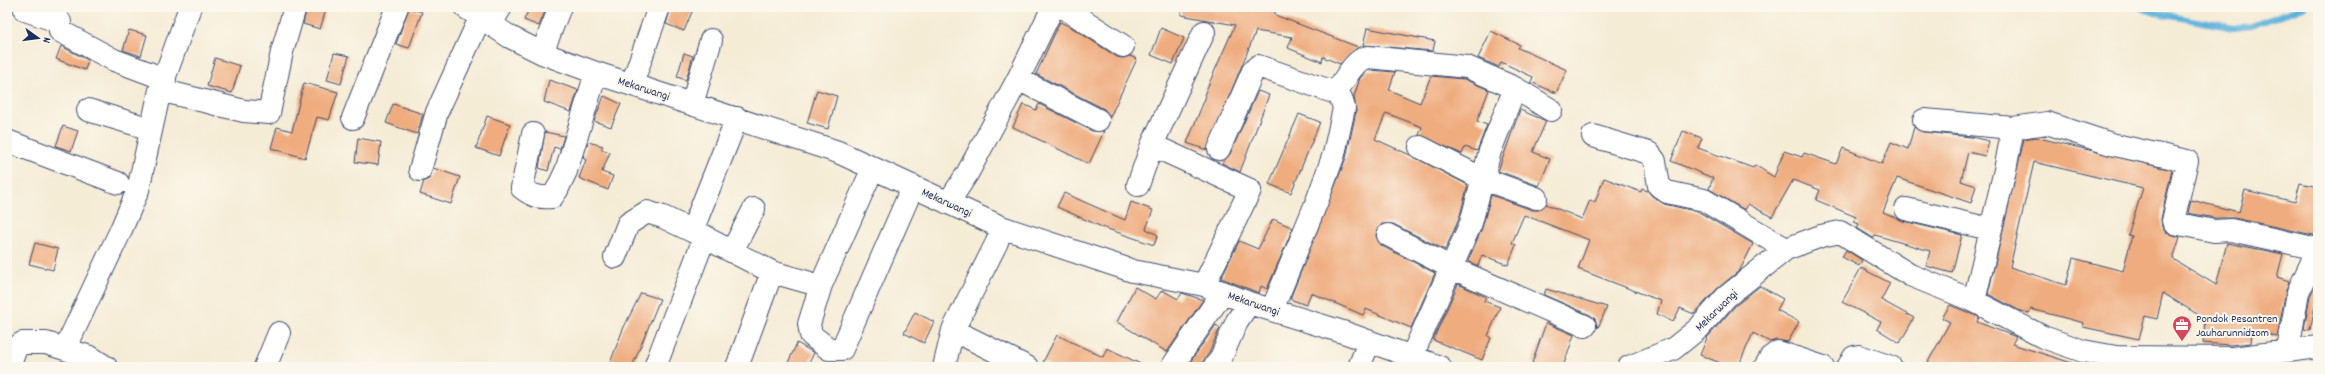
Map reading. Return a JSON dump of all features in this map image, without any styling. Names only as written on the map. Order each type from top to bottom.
[{"type":"street","points":[[65,349],[138,190],[151,129],[163,85],[190,7]]},
{"type":"street","points":[[22,8],[60,22],[60,31],[163,85],[244,111],[269,113],[282,52],[295,7]]},
{"type":"street","points":[[353,118],[397,7]]},
{"type":"street","points":[[542,53],[560,7]]},
{"type":"street","points":[[632,84],[659,7]]},
{"type":"street","points":[[948,203],[967,174],[1018,79],[1053,7]]},
{"type":"street","points":[[1063,7],[1123,46]]},
{"type":"street","points":[[420,170],[437,112],[484,14]]},
{"type":"street","name":"Mekarwangi","points":[[484,14],[542,53],[596,73],[808,141],[873,168],[1001,227],[1133,271],[1214,289],[1249,303],[1412,356],[1440,367]]},
{"type":"street","points":[[1138,185],[1152,145],[1204,32]]},
{"type":"street","points":[[692,104],[710,40]]},
{"type":"street","points":[[1336,93],[1358,62],[1363,58],[1368,57],[1468,67],[1515,88],[1551,110]]},
{"type":"street","points":[[1219,149],[1253,71],[1258,66],[1336,93],[1341,98],[1344,108],[1334,154],[1317,201],[1272,310]]},
{"type":"street","points":[[532,134],[522,188],[535,196],[552,197],[566,171],[596,73]]},
{"type":"street","points":[[1018,79],[1098,120]]},
{"type":"street","points":[[1412,356],[1476,211],[1490,151],[1515,88]]},
{"type":"street","points":[[88,110],[151,129]]},
{"type":"street","points":[[654,367],[737,118]]},
{"type":"street","points":[[1924,120],[2013,128],[2046,123],[2111,144],[2187,161],[2188,164],[2173,221],[2174,223],[2214,231],[2231,230],[2318,249],[2313,272],[2298,292],[2288,350]]},
{"type":"street","points":[[1974,301],[2005,170],[2013,128]]},
{"type":"street","points":[[1593,136],[1649,153],[1655,161],[1660,186],[1667,192],[1704,200],[1786,249]]},
{"type":"street","points":[[7,141],[118,183]]},
{"type":"street","points":[[1152,145],[1250,190],[1214,289],[1172,367]]},
{"type":"street","points":[[1420,147],[1483,179],[1536,198]]},
{"type":"street","points":[[873,168],[820,285],[809,324],[811,335],[829,349],[842,349],[913,186]]},
{"type":"street","points":[[732,251],[754,209]]},
{"type":"street","points":[[1906,209],[1990,229]]},
{"type":"street","points":[[615,257],[628,224],[647,212],[663,217],[698,233],[772,272],[807,282]]},
{"type":"street","points":[[944,367],[953,330],[998,242],[1001,227]]},
{"type":"street","name":"Mekarwangi","points":[[1629,367],[1673,349],[1699,328],[1726,297],[1786,249],[1821,236],[1840,232],[1910,275],[1974,301],[2063,345],[2116,357],[2233,358],[2318,347]]},
{"type":"street","points":[[1388,235],[1452,268],[1585,326]]},
{"type":"street","points":[[737,367],[772,272]]},
{"type":"street","points":[[1221,365],[1237,321],[1249,303]]},
{"type":"street","points":[[953,330],[1027,367]]},
{"type":"street","points":[[265,367],[279,333]]},
{"type":"street","points":[[1358,367],[1369,342]]},
{"type":"street","points":[[8,367],[16,348],[22,343],[46,343],[90,357],[106,367]]},
{"type":"street","points":[[1765,367],[1771,357],[1778,352],[1823,367]]},
{"type":"street","points":[[1848,367],[1854,357],[1859,356],[1891,367]]},
{"type":"building","points":[[307,7],[326,10],[320,29],[303,24]]},
{"type":"building","points":[[530,7],[547,7],[539,26],[524,20]]},
{"type":"building","points":[[671,7],[694,7],[684,31],[666,24]]},
{"type":"building","points":[[1181,7],[1248,7],[1275,11],[1275,15],[1358,47],[1340,64],[1323,57],[1322,62],[1288,48],[1292,37],[1256,31],[1207,150],[1187,143],[1206,96],[1204,95],[1235,25],[1181,15]]},
{"type":"building","points":[[409,8],[422,12],[409,48],[396,44]]},
{"type":"building","points":[[1060,22],[1071,27],[1117,57],[1123,58],[1130,56],[1137,59],[1110,117],[1104,109],[1036,74]]},
{"type":"building","points":[[1161,28],[1184,38],[1173,64],[1151,55]]},
{"type":"building","points":[[1367,28],[1435,41],[1433,51],[1363,45]]},
{"type":"building","points":[[129,30],[147,35],[141,56],[123,50]]},
{"type":"building","points":[[1491,31],[1520,45],[1518,48],[1567,70],[1556,93],[1531,82],[1533,77],[1501,62],[1499,67],[1478,58]]},
{"type":"building","points":[[61,46],[88,60],[85,70],[56,59]]},
{"type":"building","points":[[334,53],[349,56],[341,84],[327,80]]},
{"type":"building","points":[[684,53],[693,56],[686,80],[677,77]]},
{"type":"building","points":[[215,58],[240,66],[232,93],[207,86]]},
{"type":"building","points":[[1369,70],[1395,72],[1389,90],[1420,103],[1431,76],[1464,79],[1489,90],[1477,121],[1487,125],[1477,151],[1465,147],[1462,154],[1419,135],[1422,127],[1386,113],[1375,139],[1468,185],[1459,219],[1445,250],[1393,224],[1382,224],[1377,230],[1376,236],[1382,246],[1435,273],[1411,328],[1366,309],[1363,315],[1311,293],[1306,305],[1290,299],[1346,158],[1356,111],[1354,96],[1360,78]]},
{"type":"building","points":[[549,80],[578,90],[571,112],[544,102]]},
{"type":"building","points":[[304,83],[338,92],[329,120],[317,117],[305,158],[271,148],[277,127],[292,131]]},
{"type":"building","points":[[817,90],[837,96],[828,129],[807,123]]},
{"type":"building","points":[[1258,91],[1269,95],[1240,172],[1222,163],[1230,154]]},
{"type":"building","points":[[604,96],[621,104],[611,127],[594,121]]},
{"type":"building","points":[[393,104],[423,114],[417,134],[386,123]]},
{"type":"building","points":[[1023,104],[1036,110],[1039,104],[1092,131],[1104,131],[1089,164],[1013,127]]},
{"type":"building","points":[[1520,110],[1546,121],[1533,152],[1550,159],[1539,186],[1498,171]]},
{"type":"building","points":[[1299,114],[1320,122],[1291,193],[1269,184]]},
{"type":"building","points":[[487,116],[510,124],[499,156],[476,148]]},
{"type":"building","points":[[63,126],[78,131],[71,151],[56,146]]},
{"type":"building","points":[[1914,127],[1923,132],[1971,137],[1989,141],[1985,156],[1968,152],[1961,181],[1976,186],[1971,203],[1897,178],[1883,212],[1903,221],[1962,235],[1952,273],[1926,266],[1930,251],[1875,235],[1873,238],[1857,228],[1859,224],[1854,222],[1856,217],[1816,200],[1820,190],[1793,180],[1772,217],[1748,204],[1745,210],[1709,189],[1713,178],[1671,161],[1683,131],[1702,138],[1698,148],[1753,168],[1755,165],[1774,177],[1784,151],[1802,157],[1804,153],[1836,164],[1843,148],[1882,164],[1891,142],[1908,149]]},
{"type":"building","points":[[545,132],[564,136],[560,149],[554,147],[548,171],[539,168]]},
{"type":"building","points":[[2035,137],[2172,170],[2161,219],[2162,227],[2166,233],[2180,237],[2173,259],[2216,285],[2227,243],[2283,254],[2277,277],[2289,281],[2277,337],[2252,331],[2251,343],[2230,345],[2203,343],[2205,319],[2163,293],[2157,319],[2145,316],[2139,339],[2083,327],[2084,323],[2031,309],[2029,313],[2020,311],[1988,294],[2024,139]],"holes":[[[2034,162],[2143,188],[2128,235],[2132,236],[2123,271],[2073,258],[2066,285],[2010,267]]]},
{"type":"building","points":[[358,138],[381,142],[378,165],[355,162]]},
{"type":"building","points":[[588,142],[603,146],[601,149],[610,152],[602,172],[613,176],[608,190],[579,178],[586,160],[583,158]]},
{"type":"building","points":[[433,168],[460,177],[451,204],[420,194],[424,181],[429,179]]},
{"type":"building","points":[[1604,178],[1641,192],[1642,189],[1648,191],[1652,196],[1664,204],[1699,212],[1753,244],[1740,270],[1717,289],[1694,314],[1680,308],[1673,322],[1657,314],[1661,301],[1578,269],[1589,240],[1524,215],[1512,243],[1516,245],[1508,265],[1482,255],[1478,266],[1468,261],[1482,228],[1491,195],[1532,210],[1539,210],[1546,204],[1582,219],[1590,200],[1595,202]]},
{"type":"building","points":[[2300,183],[2318,187],[2318,236],[2234,218],[2215,218],[2188,213],[2191,200],[2239,212],[2245,190],[2295,202]]},
{"type":"building","points":[[1064,193],[1125,220],[1131,202],[1153,210],[1146,229],[1158,235],[1154,245],[1102,227],[1057,207]]},
{"type":"building","points":[[1273,219],[1293,228],[1267,289],[1261,286],[1259,293],[1221,278],[1239,241],[1258,249]]},
{"type":"building","points":[[35,243],[58,249],[53,270],[29,264]]},
{"type":"building","points":[[1846,250],[1862,260],[1859,266],[1842,257]]},
{"type":"building","points":[[1861,268],[1890,283],[1881,300],[1914,318],[1900,343],[1877,329],[1881,322],[1842,302]]},
{"type":"building","points":[[1458,284],[1486,297],[1484,301],[1500,307],[1488,336],[1491,338],[1482,360],[1433,340]]},
{"type":"building","points":[[1760,286],[1783,299],[1777,310],[1799,322],[1788,342],[1776,340],[1770,342],[1753,333],[1738,367],[1731,367],[1700,355],[1707,338],[1735,306]]},
{"type":"building","points":[[1135,287],[1156,299],[1162,290],[1178,299],[1182,293],[1203,300],[1167,352],[1117,322]]},
{"type":"building","points":[[2314,288],[2318,289],[2318,293],[2310,330],[2304,329],[2310,296]]},
{"type":"building","points":[[1546,289],[1607,307],[1598,328],[1595,319],[1590,315],[1544,295]]},
{"type":"building","points":[[641,293],[660,299],[632,367],[618,367],[610,363],[623,329]]},
{"type":"building","points":[[1950,305],[1979,317],[1977,322],[2016,337],[2012,344],[2075,364],[2074,367],[1938,367],[1928,362],[1950,322],[1942,318]]},
{"type":"building","points":[[915,312],[934,322],[924,343],[904,333]]},
{"type":"building","points":[[1546,323],[1574,335],[1563,367],[1543,367],[1532,363]]},
{"type":"building","points":[[1216,325],[1220,328],[1209,353],[1199,367],[1188,365]]},
{"type":"building","points":[[1057,335],[1103,357],[1107,348],[1147,367],[1052,367],[1043,362]]},
{"type":"building","points":[[797,343],[814,353],[807,367],[786,367]]},
{"type":"waterway","points":[[2139,7],[2165,15],[2234,28],[2251,26],[2304,7]]},
{"type":"place","name":"Pondok Pesantren Jauharunnidzom","points":[[2182,342]]}]
